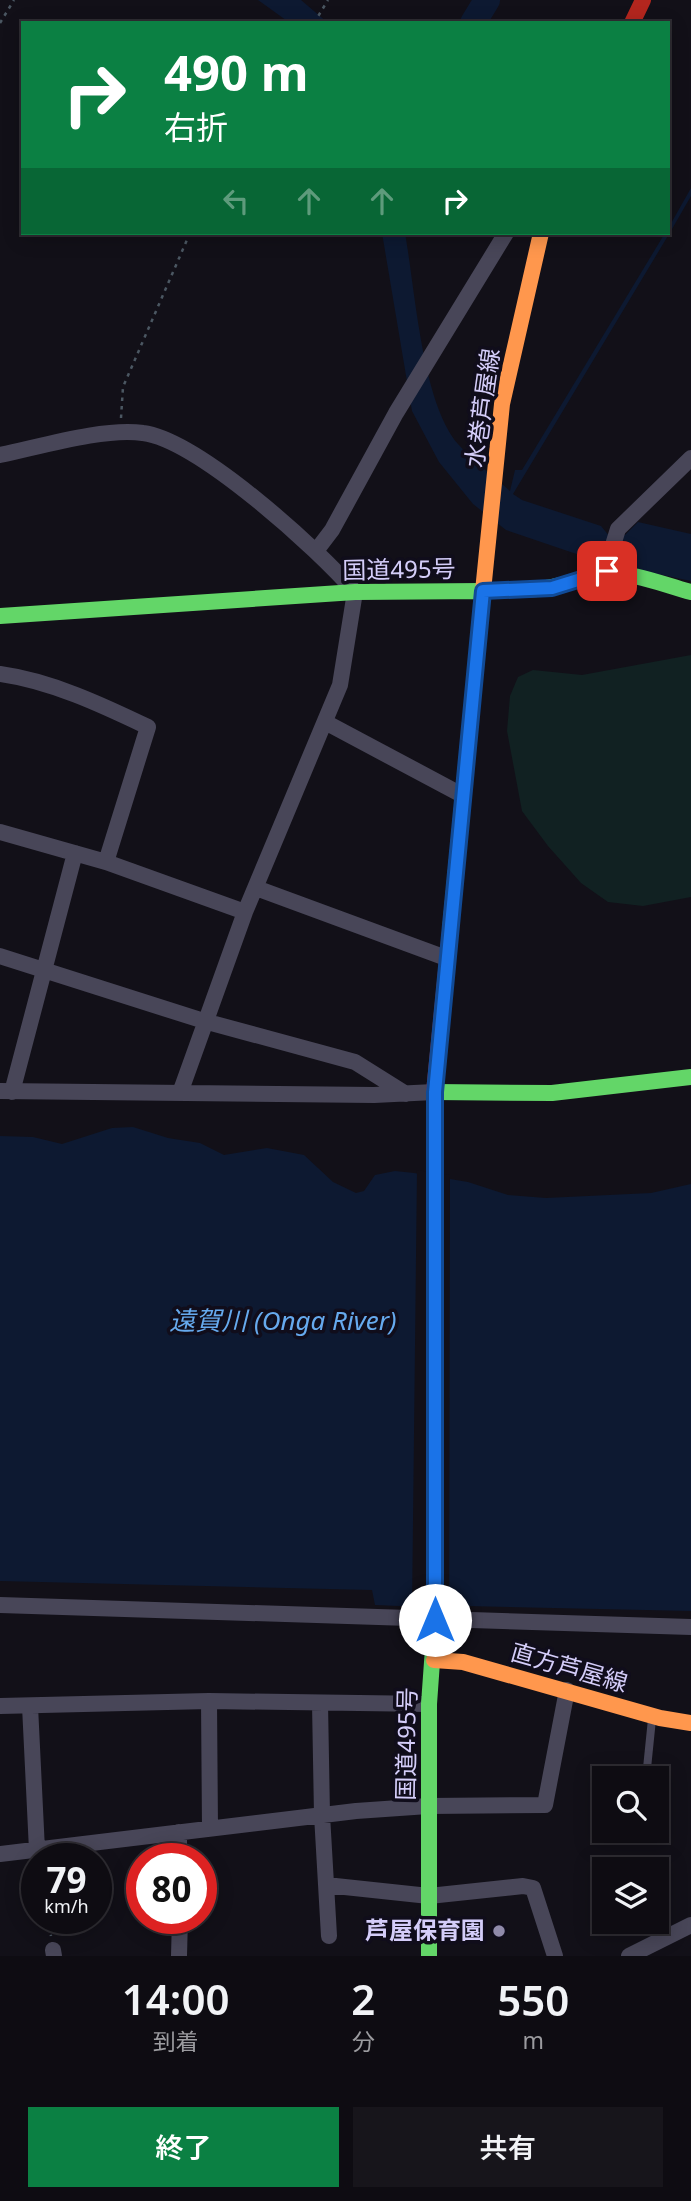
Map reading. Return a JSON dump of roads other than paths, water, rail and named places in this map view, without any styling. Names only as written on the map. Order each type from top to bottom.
[{"type":"main road","points":[[633,21],[643,0]]},
{"type":"main road","name":"水巻芦屋線","points":[[483,591],[502,404],[541,235]]},
{"type":"main road","points":[[483,591],[552,588],[606,573],[628,575],[691,592]]},
{"type":"main road","name":"国道495号","points":[[0,616],[355,592],[483,591],[435,1092],[435,1620],[429,1704],[429,1956]]},
{"type":"main road","points":[[435,1092],[552,1093],[691,1077]]},
{"type":"main road","name":"直方芦屋線","points":[[434,1660],[463,1662],[652,1716],[691,1723]]},
{"type":"street","points":[[316,551],[332,530],[396,413],[505,235]]},
{"type":"street","points":[[0,454],[120,432],[144,433],[169,440],[217,471],[316,551],[355,592],[340,684],[245,912],[180,1093]]},
{"type":"street","points":[[606,573],[618,529],[691,458]]},
{"type":"street","points":[[0,674],[17,676],[102,705],[148,727],[106,862]]},
{"type":"street","points":[[325,722],[462,795]]},
{"type":"street","points":[[0,832],[106,862],[245,912]]},
{"type":"street","points":[[75,853],[47,969],[6,1092],[435,1092]]},
{"type":"street","points":[[256,888],[446,958]]},
{"type":"street","points":[[0,956],[204,1021],[355,1062],[406,1094]]},
{"type":"street","points":[[0,1605],[691,1627]]},
{"type":"street","points":[[92,1843],[322,1815],[429,1806],[545,1805],[567,1690]]},
{"type":"street","points":[[0,1706],[209,1702],[429,1704]]},
{"type":"street","points":[[209,1702],[210,1829]]},
{"type":"street","points":[[320,1703],[322,1815],[329,1936]]},
{"type":"street","points":[[30,1706],[37,1843]]},
{"type":"street","points":[[179,1832],[179,1843]]},
{"type":"street","points":[[0,1854],[21,1852]]},
{"type":"street","points":[[326,1885],[429,1896],[523,1886],[533,1888],[555,1956]]},
{"type":"street","points":[[629,1956],[691,1925]]},
{"type":"street","points":[[179,1956],[180,1934]]},
{"type":"lane","points":[[647,1766],[652,1716]]},
{"type":"water","points":[[258,0],[301,0],[326,21],[287,21]]},
{"type":"water","points":[[691,188],[691,196],[670,232],[670,225]]},
{"type":"water","points":[[382,235],[405,235],[428,374],[446,425],[458,444],[510,491],[515,470],[522,470],[664,235],[668,235],[513,494],[522,500],[601,526],[610,537],[625,535],[638,522],[691,534],[691,581],[600,562],[506,530],[473,504],[439,462],[412,411]]},
{"type":"water","name":"遠賀川 (Onga River)","points":[[133,1127],[168,1138],[200,1143],[224,1155],[267,1148],[304,1155],[333,1182],[356,1193],[364,1191],[375,1175],[395,1171],[468,1182],[508,1195],[546,1198],[651,1193],[691,1184],[691,1611],[466,1606],[452,1625],[425,1607],[375,1605],[372,1590],[0,1581],[0,1136],[33,1137],[62,1144],[112,1128]]},
{"type":"waterway","points":[[474,21],[487,0]]},
{"type":"place","name":"芦屋保育園","points":[[499,1931]]}]
